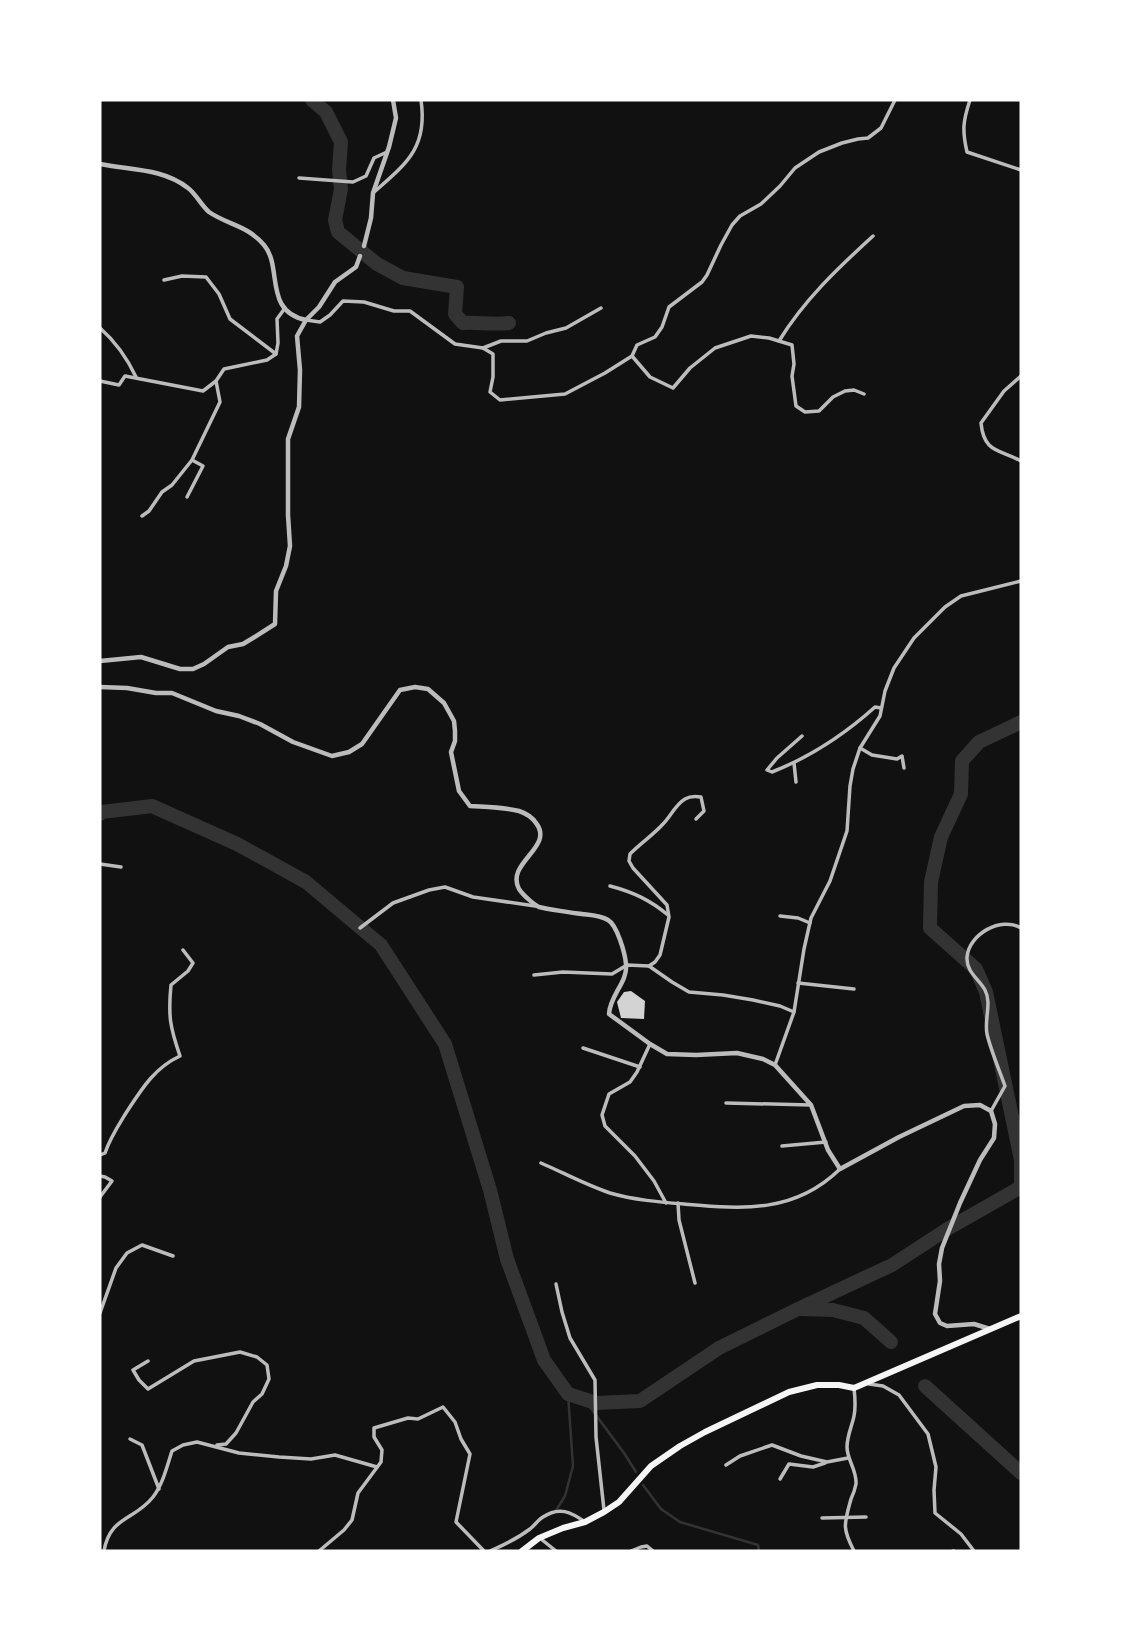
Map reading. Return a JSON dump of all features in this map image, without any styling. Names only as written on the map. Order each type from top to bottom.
[{"type":"main road","points":[[522,1551],[539,1538],[585,1522],[604,1512],[619,1502],[651,1466],[680,1446],[789,1392],[817,1385],[854,1388],[1021,1316]]},
{"type":"street","points":[[100,661],[141,657],[180,669],[193,669],[228,648],[243,644],[275,624],[276,591],[286,566],[290,546],[288,439],[299,407],[297,335],[335,282],[356,267],[371,218],[373,193],[396,118],[392,100]]},
{"type":"street","points":[[373,193],[410,159],[422,131],[421,100]]},
{"type":"street","points":[[100,164],[172,177],[190,189],[210,212],[241,226],[257,238],[267,248],[271,259],[275,288],[285,308],[295,318],[320,323],[343,301],[364,302],[394,311],[410,311],[455,344],[483,348],[493,354],[490,392],[500,400],[565,394],[632,356],[638,345],[654,337],[662,327],[669,307],[702,282],[732,225],[740,216],[761,204],[795,168],[819,152],[842,143],[868,138],[881,128],[895,100]]},
{"type":"street","points":[[970,100],[962,134],[967,152],[1021,170]]},
{"type":"street","points":[[299,178],[353,181],[366,176],[374,158],[387,152]]},
{"type":"street","points":[[779,341],[808,300],[873,236]]},
{"type":"street","points":[[164,280],[182,276],[206,277],[219,294],[230,319],[276,354]]},
{"type":"street","points":[[100,381],[119,385],[125,376],[136,377],[203,391],[216,381],[224,369],[267,360],[276,354],[277,319],[285,308]]},
{"type":"street","points":[[483,348],[501,341],[527,341],[566,328],[601,308]]},
{"type":"street","points":[[100,328],[112,338],[136,377]]},
{"type":"street","points":[[632,356],[650,377],[673,388],[690,368],[715,348],[751,336],[792,345],[796,406],[805,412],[819,411],[833,397],[845,391],[854,390],[864,394]]},
{"type":"street","points":[[1021,376],[1004,391],[981,423],[983,437],[994,450],[1021,461]]},
{"type":"street","points":[[142,516],[162,492],[172,485],[191,460],[220,402],[216,381]]},
{"type":"street","points":[[187,497],[203,466],[191,460]]},
{"type":"street","points":[[775,1065],[794,1012],[811,918],[830,881],[847,831],[853,769],[860,748],[880,716],[885,691],[894,668],[914,638],[945,607],[961,596],[1021,581]]},
{"type":"street","points":[[100,687],[172,693],[216,711],[260,724],[293,742],[332,756],[349,752],[362,744],[400,690],[415,687],[428,689],[444,703],[454,721],[455,741],[451,751],[454,773],[459,791],[470,806],[520,811],[541,828],[541,841],[523,862],[517,874],[518,887],[537,906]]},
{"type":"street","points":[[802,736],[776,758],[767,770],[772,772],[794,763],[857,723],[875,707],[881,708]]},
{"type":"street","points":[[860,748],[872,755],[897,759],[902,756],[904,768]]},
{"type":"street","points":[[794,763],[796,782]]},
{"type":"street","points":[[649,966],[660,955],[669,917],[667,905],[633,868],[629,861],[630,854],[662,826],[683,800],[693,796],[701,797],[704,811],[695,819]]},
{"type":"street","points":[[100,864],[121,867]]},
{"type":"street","points":[[610,886],[639,895],[669,917]]},
{"type":"street","points":[[360,928],[393,903],[445,887],[473,897],[594,914],[609,920],[615,927],[626,965],[624,980],[610,1004],[609,1014],[667,1054],[737,1053],[763,1059],[775,1065],[811,1105],[828,1150],[840,1169]]},
{"type":"street","points":[[780,916],[798,918],[810,923]]},
{"type":"street","points":[[991,1111],[1005,1086],[986,1031],[986,992],[970,972],[967,957],[974,942],[992,926],[1021,928]]},
{"type":"street","points":[[100,1155],[106,1153],[110,1138],[146,1082],[169,1061],[180,1056],[168,1012],[171,985],[188,971],[193,963],[183,950]]},
{"type":"street","points":[[534,975],[563,972],[612,974],[626,965],[649,966],[689,992],[753,1000],[794,1012]]},
{"type":"street","points":[[798,983],[854,989]]},
{"type":"street","points":[[650,1044],[630,1082],[609,1094],[602,1115],[605,1126],[635,1156],[666,1203]]},
{"type":"street","points":[[583,1048],[640,1067]]},
{"type":"street","points":[[726,1103],[811,1105]]},
{"type":"street","points":[[541,1163],[612,1194],[666,1203],[740,1208],[777,1204],[818,1188],[840,1169],[899,1137],[964,1106],[980,1105],[991,1111],[995,1124],[994,1138],[980,1160],[949,1228],[939,1264],[940,1281],[935,1314],[940,1323],[947,1326],[974,1324],[990,1329]]},
{"type":"street","points":[[782,1146],[825,1142]]},
{"type":"street","points":[[100,1177],[112,1181],[100,1197]]},
{"type":"street","points":[[678,1203],[679,1220],[695,1283]]},
{"type":"street","points":[[100,1313],[116,1268],[127,1253],[142,1245],[173,1256]]},
{"type":"street","points":[[556,1284],[570,1338],[595,1380],[596,1437],[604,1512]]},
{"type":"street","points":[[148,1361],[133,1370],[139,1381],[148,1389],[194,1361],[228,1353],[240,1352],[257,1357],[267,1365],[269,1379],[262,1394],[253,1402],[236,1433],[226,1444],[215,1445]]},
{"type":"street","points":[[867,1383],[899,1395],[924,1427],[930,1440],[936,1468],[935,1513],[961,1534],[974,1551]]},
{"type":"street","points":[[854,1388],[855,1413],[847,1439],[848,1458],[853,1466],[856,1483],[845,1528],[854,1551]]},
{"type":"street","points":[[319,1551],[352,1521],[358,1493],[382,1462],[382,1450],[374,1437],[374,1429],[408,1418],[418,1419],[443,1407],[456,1422],[461,1439],[470,1454],[456,1522],[484,1551]]},
{"type":"street","points":[[130,1438],[142,1445],[159,1489]]},
{"type":"street","points":[[104,1551],[115,1525],[135,1514],[151,1500],[159,1489],[172,1451],[183,1445],[197,1441],[239,1453],[289,1458],[311,1459],[335,1455],[377,1468]]},
{"type":"street","points":[[726,1465],[740,1456],[772,1445],[827,1462]]},
{"type":"street","points":[[780,1479],[789,1464],[813,1467],[848,1458]]},
{"type":"street","points":[[490,1551],[508,1543],[530,1529],[543,1516],[556,1511],[571,1512],[585,1522]]},
{"type":"street","points":[[822,1517],[866,1517]]},
{"type":"street","points":[[539,1538],[556,1551]]},
{"type":"street","points":[[631,1551],[647,1546],[653,1551]]},
{"type":"building","points":[[631,991],[645,1001],[644,1019],[621,1018],[617,1002],[624,992]]},
{"type":"waterway","points":[[312,100],[326,112],[341,142],[341,189],[335,220],[338,232],[377,264],[403,278],[457,287],[455,314],[463,323],[509,323]]},
{"type":"waterway","points":[[100,814],[152,806],[237,844],[306,882],[381,945],[445,1044],[490,1190],[507,1259],[544,1360],[568,1394],[596,1403],[640,1401],[719,1348],[892,1265],[949,1228],[1021,1187],[1021,1160],[986,992],[976,969],[930,928],[931,882],[941,837],[961,794],[962,761],[979,742],[1021,722]]},
{"type":"waterway","points":[[801,1309],[833,1310],[864,1318],[891,1342]]},
{"type":"waterway","points":[[925,1386],[1021,1473]]},
{"type":"waterway","points":[[555,1512],[565,1496],[573,1466],[568,1394]]},
{"type":"waterway","points":[[584,1399],[636,1472]]},
{"type":"waterway","points":[[643,1485],[661,1509],[680,1522],[758,1545],[759,1551]]}]
